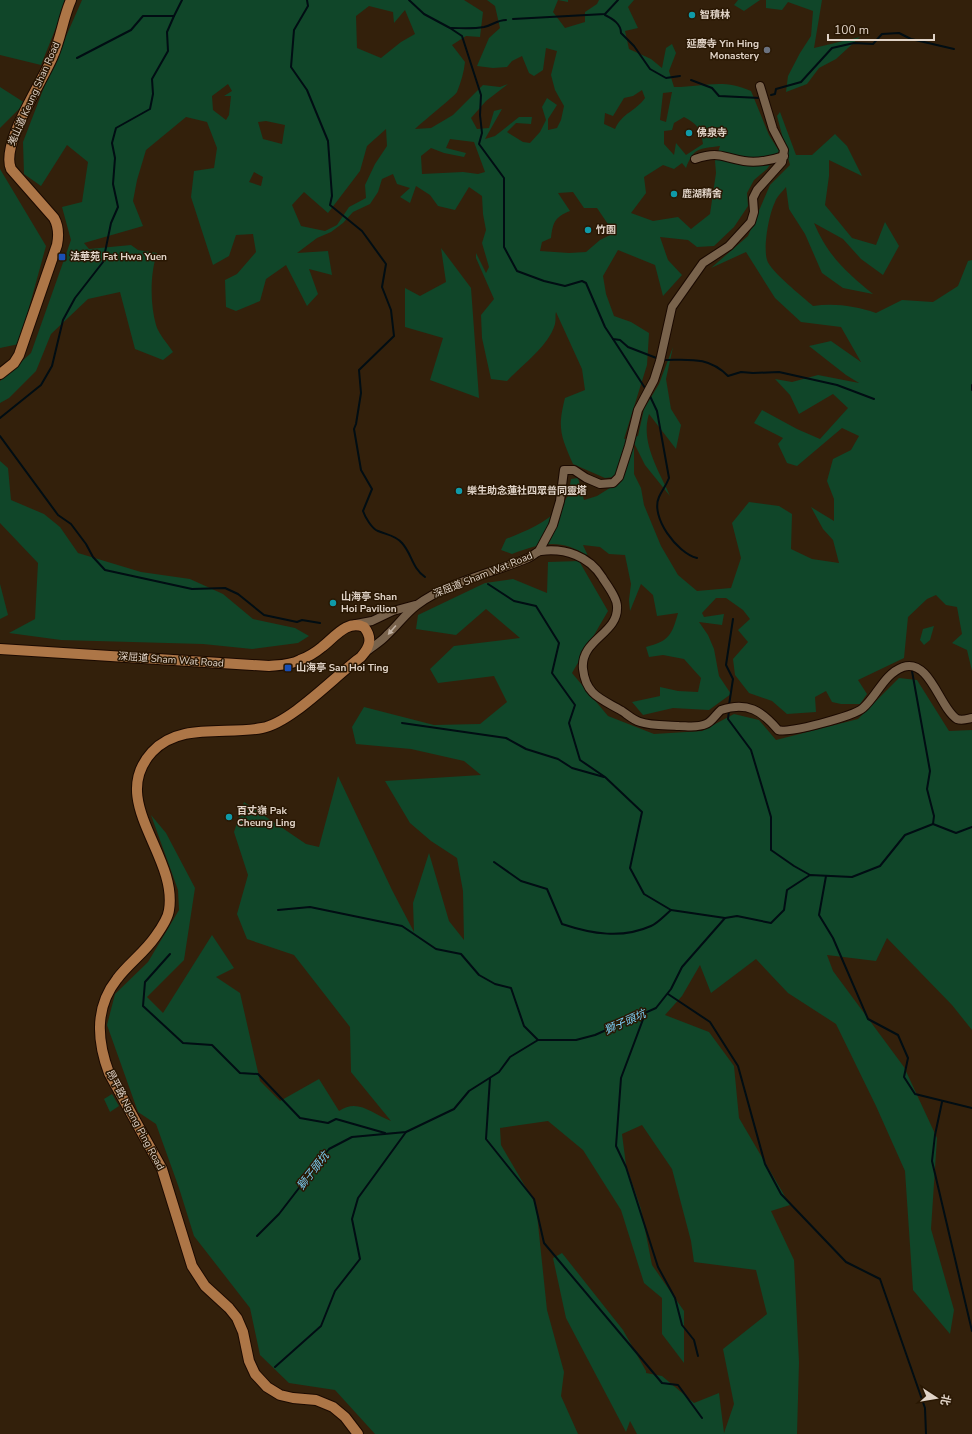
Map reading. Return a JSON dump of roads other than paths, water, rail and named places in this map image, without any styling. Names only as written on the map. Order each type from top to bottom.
[{"type":"main road","name":"羗山道 Keung Shan Road","points":[[0,374],[14,363],[20,355],[57,245],[58,235],[54,218],[13,172],[8,161],[9,152],[15,134],[54,55],[71,0]]},
{"type":"main road","name":"深屈道 Sham Wat Road","points":[[0,649],[270,666],[290,664],[300,661],[321,648],[343,629],[355,624]]},
{"type":"main road","points":[[355,624],[364,627],[370,638],[369,647],[364,654]]},
{"type":"main road","name":"昂平路 Ngong Ping Road","points":[[358,1434],[345,1417],[333,1407],[316,1400],[280,1395],[267,1387],[255,1374],[249,1361],[243,1332],[237,1318],[229,1308],[205,1286],[192,1266],[162,1169],[109,1073],[99,1036],[102,1011],[106,996],[116,979],[150,946],[169,912],[170,896],[168,878],[139,808],[136,795],[138,777],[146,760],[158,746],[180,735],[200,732],[259,729],[280,722],[364,654]]},
{"type":"street","points":[[539,551],[553,525],[560,501],[564,470],[574,470],[586,478],[600,484],[613,483],[619,477],[630,446],[638,410],[654,380],[660,361],[672,307],[703,263],[729,246],[751,222],[754,212],[753,198],[757,190],[782,162],[784,150],[773,129],[760,86]]},
{"type":"street","points":[[695,159],[710,154],[724,155],[747,162],[774,160],[784,156]]},
{"type":"street","name":"深屈道 Sham Wat Road","points":[[355,624],[372,621],[393,610],[417,604],[466,580],[529,557],[539,551],[563,551],[574,554],[597,569],[617,604],[616,618],[608,629],[587,649],[583,660],[583,669],[589,688],[594,694],[635,720],[658,724],[701,726],[710,722],[721,710],[743,707],[757,710],[764,714],[778,730],[790,731],[854,714],[867,704],[894,671],[910,666],[920,669],[935,687],[955,717],[963,720],[972,718]]},
{"type":"street","name":"深屈道 Sham Wat Road","points":[[364,654],[386,637],[402,618],[417,604]]},
{"type":"waterway","points":[[77,58],[131,30],[143,16],[174,16],[182,0]]},
{"type":"waterway","points":[[307,0],[308,6],[294,30],[291,67],[307,90],[328,141],[332,196],[330,205],[362,231],[386,264],[382,287],[391,310],[394,336],[359,370],[361,393],[354,429],[361,470],[372,489],[363,511],[373,528],[394,537],[402,543],[417,569],[425,577]]},
{"type":"waterway","points":[[409,0],[424,14],[462,36],[481,95],[480,115],[482,133],[479,144],[504,178],[504,247],[517,271],[544,281],[565,286],[582,281],[586,283],[605,327],[613,339],[620,340],[628,347],[659,359]]},
{"type":"waterway","points":[[513,19],[605,14],[618,0]]},
{"type":"waterway","points":[[605,15],[618,24],[621,33],[634,46],[650,69],[666,78],[680,76]]},
{"type":"waterway","points":[[0,418],[41,385],[52,366],[63,320],[75,298],[103,262],[111,223],[118,207],[113,184],[115,158],[112,143],[116,128],[150,109],[153,94],[152,79],[168,51],[167,32],[174,16]]},
{"type":"waterway","points":[[451,28],[480,28],[506,20]]},
{"type":"waterway","points":[[771,95],[775,94],[776,89],[801,82],[832,48],[854,43],[873,44],[882,34],[899,33],[911,39],[954,49]]},
{"type":"waterway","points":[[691,80],[712,88],[719,96],[760,98]]},
{"type":"waterway","points":[[613,339],[647,391]]},
{"type":"waterway","points":[[663,360],[698,360],[713,365],[728,376],[741,372],[779,372],[837,385],[874,399]]},
{"type":"waterway","points":[[972,385],[972,390]]},
{"type":"waterway","points":[[649,394],[657,411],[669,478],[659,497],[657,505],[658,514],[667,533],[674,542],[689,555],[697,558]]},
{"type":"waterway","points":[[0,436],[58,515],[71,524],[86,544],[93,557],[105,570],[192,589],[225,588],[238,594],[264,615],[297,622],[302,620],[320,623]]},
{"type":"waterway","points":[[488,584],[514,601],[536,606],[559,643],[552,673],[575,705],[569,723],[580,760],[605,777],[642,812],[630,868],[644,894],[671,910],[725,918]]},
{"type":"waterway","points":[[729,705],[733,679],[726,665],[733,619]]},
{"type":"waterway","points":[[912,671],[930,771],[927,789],[934,816],[933,824]]},
{"type":"waterway","points":[[729,710],[728,719],[751,750],[771,817],[771,850],[810,875]]},
{"type":"waterway","points":[[402,723],[506,738],[526,749],[558,759],[572,768],[604,777]]},
{"type":"waterway","name":"獅子頭坑","points":[[257,1236],[279,1214],[329,1149],[352,1137],[406,1132],[454,1109],[469,1091],[499,1072],[510,1057],[538,1040],[576,1040],[595,1035],[656,1008],[671,989],[682,967],[725,918],[737,916],[771,923],[784,910],[787,890],[810,875],[852,877],[880,866],[905,835],[933,824],[956,833],[972,827]]},
{"type":"waterway","points":[[494,862],[521,881],[547,889],[562,924],[584,930],[607,934],[629,933],[654,925],[671,910]]},
{"type":"waterway","points":[[826,876],[819,915],[833,938],[868,1019],[898,1035],[908,1058],[904,1077],[915,1094],[972,1108]]},
{"type":"waterway","points":[[278,910],[310,907],[402,926],[436,949],[461,954],[479,975],[495,984],[511,988],[524,1026],[538,1040]]},
{"type":"waterway","points":[[170,954],[145,982],[143,1006],[183,1043],[212,1045],[240,1073],[258,1074],[300,1118],[328,1123],[336,1119],[385,1133]]},
{"type":"waterway","points":[[668,994],[710,1022],[738,1066],[765,1164],[781,1194],[846,1262],[880,1279],[925,1408],[926,1434]]},
{"type":"waterway","points":[[645,1014],[621,1078],[616,1146],[626,1167],[658,1267],[675,1298],[682,1325],[694,1340],[698,1356]]},
{"type":"waterway","points":[[490,1078],[486,1139],[534,1199],[544,1243],[662,1383],[678,1385],[702,1418]]},
{"type":"waterway","points":[[942,1102],[935,1135],[932,1161],[972,1331]]},
{"type":"waterway","points":[[275,1367],[321,1326],[335,1291],[360,1259],[352,1219],[358,1198],[406,1132]]},
{"type":"place","name":"智積林","points":[[692,15]]},
{"type":"place","name":"延慶寺 Yin Hing Monastery","points":[[767,50]]},
{"type":"place","name":"佛泉寺","points":[[689,133]]},
{"type":"place","name":"鹿湖精舍","points":[[674,194]]},
{"type":"place","name":"竹園","points":[[588,230]]},
{"type":"place","name":"法華苑 Fat Hwa Yuen","points":[[62,257]]},
{"type":"place","name":"樂生助念蓮社四眾普同靈塔","points":[[459,491]]},
{"type":"place","name":"山海亭 Shan Hoi Pavilion","points":[[333,603]]},
{"type":"place","name":"山海亭 San Hoi Ting","points":[[288,668]]},
{"type":"place","name":"百丈嶺 Pak Cheung Ling","points":[[229,817]]}]
